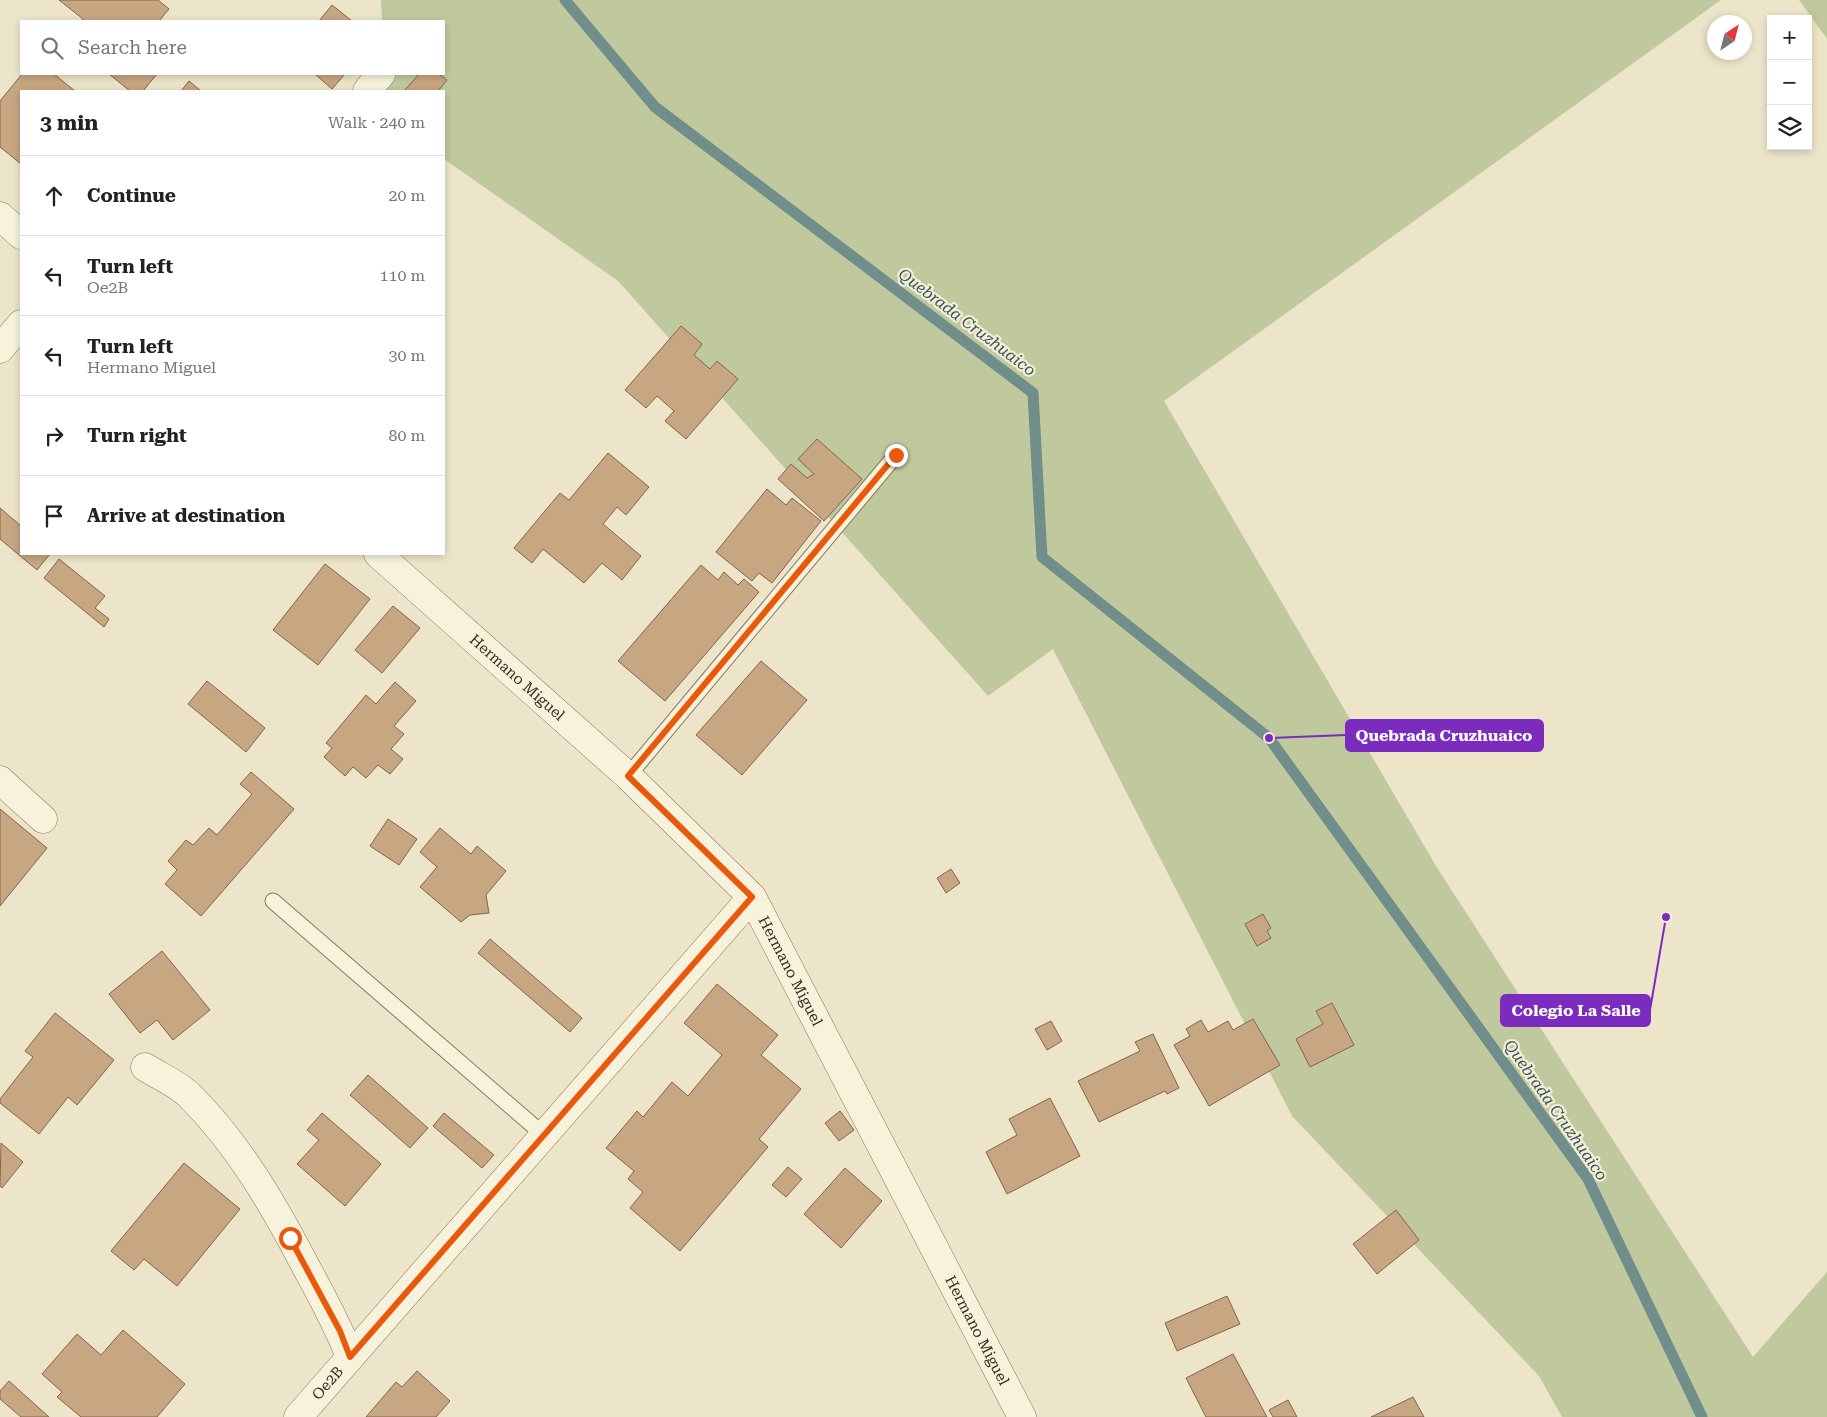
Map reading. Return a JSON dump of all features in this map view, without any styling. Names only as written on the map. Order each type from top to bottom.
[{"type":"street","points":[[368,90],[380,75]]},
{"type":"street","points":[[0,216],[20,234]]},
{"type":"street","points":[[0,349],[20,325]]},
{"type":"street","name":"Hermano Miguel","points":[[379,555],[628,776],[752,897],[1022,1417]]},
{"type":"street","points":[[0,780],[43,819]]},
{"type":"street","name":"Oe2B","points":[[298,1417],[752,897]]},
{"type":"street","points":[[145,1067],[188,1095],[236,1148],[266,1194],[286,1230],[340,1331],[350,1357]]},
{"type":"lane","points":[[628,776],[896,455]]},
{"type":"lane","points":[[273,901],[545,1136]]},
{"type":"green space","points":[[381,0],[1721,0],[1164,401],[1436,866],[1753,1357],[1827,1272],[1827,1417],[1562,1417],[1539,1376],[1292,1116],[1053,649],[988,696],[618,281],[445,160],[445,90],[384,90],[384,75],[445,75],[445,20],[382,20]]},
{"type":"green space","points":[[1799,0],[1827,0],[1827,39],[1812,18],[1812,15],[1810,15]]},
{"type":"building","points":[[59,0],[158,0],[169,9],[160,20],[83,19]]},
{"type":"building","points":[[332,5],[351,20],[320,20]]},
{"type":"building","points":[[21,75],[55,75],[74,90],[20,90],[20,163],[0,147],[0,101]]},
{"type":"building","points":[[110,75],[156,75],[144,90],[129,90]]},
{"type":"building","points":[[316,75],[344,75],[332,89]]},
{"type":"building","points":[[418,75],[440,75],[447,80],[439,90],[405,90]]},
{"type":"building","points":[[189,81],[200,90],[182,90]]},
{"type":"building","points":[[681,326],[702,344],[694,355],[710,369],[717,361],[738,379],[686,439],[665,421],[674,411],[657,396],[646,408],[625,390]]},
{"type":"building","points":[[817,439],[862,479],[824,521],[778,479],[791,464],[807,478],[814,474],[798,459]]},
{"type":"building","points":[[608,453],[649,487],[626,515],[617,507],[603,524],[641,556],[622,580],[602,563],[584,583],[543,549],[532,563],[514,548],[560,493],[569,500]]},
{"type":"building","points":[[767,489],[786,505],[792,498],[821,521],[772,583],[759,573],[752,581],[716,552]]},
{"type":"building","points":[[0,508],[20,525],[20,555],[49,555],[37,570],[0,539]]},
{"type":"building","points":[[59,559],[105,596],[95,608],[109,619],[104,627],[44,578]]},
{"type":"building","points":[[325,564],[370,599],[318,665],[273,630]]},
{"type":"building","points":[[701,565],[718,580],[724,572],[738,585],[744,579],[759,592],[665,701],[618,661]]},
{"type":"building","points":[[393,606],[420,628],[382,673],[355,650]]},
{"type":"building","points":[[761,661],[807,700],[742,775],[696,735]]},
{"type":"building","points":[[207,681],[265,728],[246,752],[188,704]]},
{"type":"building","points":[[395,682],[416,701],[394,726],[404,734],[391,749],[403,759],[390,774],[378,765],[366,778],[353,767],[345,776],[324,757],[332,748],[326,743],[366,695],[376,704]]},
{"type":"building","points":[[251,772],[294,809],[201,916],[165,884],[177,870],[168,861],[186,840],[193,845],[209,828],[217,835],[252,794],[240,784]]},
{"type":"building","points":[[0,809],[47,848],[0,906]]},
{"type":"building","points":[[388,819],[417,839],[399,865],[370,846]]},
{"type":"building","points":[[440,828],[471,854],[477,846],[506,871],[486,895],[489,913],[470,915],[461,922],[420,887],[437,867],[420,852]]},
{"type":"building","points":[[951,869],[960,883],[946,893],[937,878]]},
{"type":"building","points":[[1263,914],[1271,928],[1267,931],[1271,938],[1257,946],[1245,924]]},
{"type":"building","points":[[490,939],[582,1018],[570,1032],[478,953]]},
{"type":"building","points":[[162,951],[210,1010],[173,1040],[157,1020],[140,1033],[109,994]]},
{"type":"building","points":[[717,984],[778,1035],[761,1055],[801,1089],[759,1139],[768,1147],[680,1251],[630,1208],[643,1192],[628,1179],[634,1171],[606,1148],[637,1111],[643,1117],[672,1082],[688,1096],[722,1055],[684,1023]]},
{"type":"building","points":[[1332,1003],[1354,1045],[1310,1067],[1296,1039],[1323,1024],[1316,1011]]},
{"type":"building","points":[[55,1013],[114,1060],[77,1105],[68,1097],[39,1134],[0,1103],[0,1099],[33,1057],[25,1051]]},
{"type":"building","points":[[1253,1019],[1280,1065],[1209,1106],[1174,1045],[1190,1036],[1186,1029],[1201,1020],[1208,1032],[1228,1021],[1233,1030]]},
{"type":"building","points":[[1051,1021],[1062,1041],[1047,1050],[1035,1029]]},
{"type":"building","points":[[1153,1034],[1179,1088],[1167,1094],[1165,1091],[1099,1122],[1078,1081],[1140,1051],[1135,1042]]},
{"type":"building","points":[[368,1075],[428,1128],[410,1148],[350,1095]]},
{"type":"building","points":[[1050,1098],[1080,1156],[1007,1194],[986,1152],[1017,1135],[1009,1119]]},
{"type":"building","points":[[840,1111],[854,1130],[839,1141],[825,1123]]},
{"type":"building","points":[[322,1113],[381,1164],[345,1206],[297,1164],[319,1140],[307,1130]]},
{"type":"building","points":[[444,1113],[494,1155],[482,1168],[433,1126]]},
{"type":"building","points":[[1,1143],[23,1162],[2,1188],[0,1186]]},
{"type":"building","points":[[184,1163],[240,1209],[177,1286],[144,1259],[134,1270],[111,1251]]},
{"type":"building","points":[[788,1167],[802,1179],[786,1197],[772,1185]]},
{"type":"building","points":[[845,1168],[882,1201],[841,1248],[804,1214]]},
{"type":"building","points":[[1396,1210],[1419,1240],[1377,1274],[1353,1244]]},
{"type":"building","points":[[1227,1296],[1240,1324],[1177,1351],[1165,1323]]},
{"type":"building","points":[[123,1330],[185,1384],[157,1417],[81,1417],[57,1397],[62,1392],[42,1374],[77,1334],[101,1355]]},
{"type":"building","points":[[1233,1354],[1267,1417],[1206,1417],[1186,1378]]},
{"type":"building","points":[[417,1371],[450,1401],[436,1417],[366,1417],[396,1382],[402,1387]]},
{"type":"building","points":[[9,1381],[49,1417],[21,1417],[0,1399],[0,1391]]},
{"type":"building","points":[[1413,1397],[1424,1417],[1371,1417]]},
{"type":"building","points":[[1288,1400],[1297,1417],[1273,1417],[1269,1410]]},
{"type":"waterway","name":"Quebrada Cruzhuaico","points":[[565,0],[655,107],[1033,393],[1042,557],[1269,738],[1588,1179],[1702,1417]]},
{"type":"place","name":"Quebrada Cruzhuaico","points":[[1269,738]]},
{"type":"place","name":"Colegio La Salle","points":[[1666,917]]},
{"type":"route","points":[[290,1238],[340,1331],[350,1357],[752,897],[628,776],[896,455]]}]
